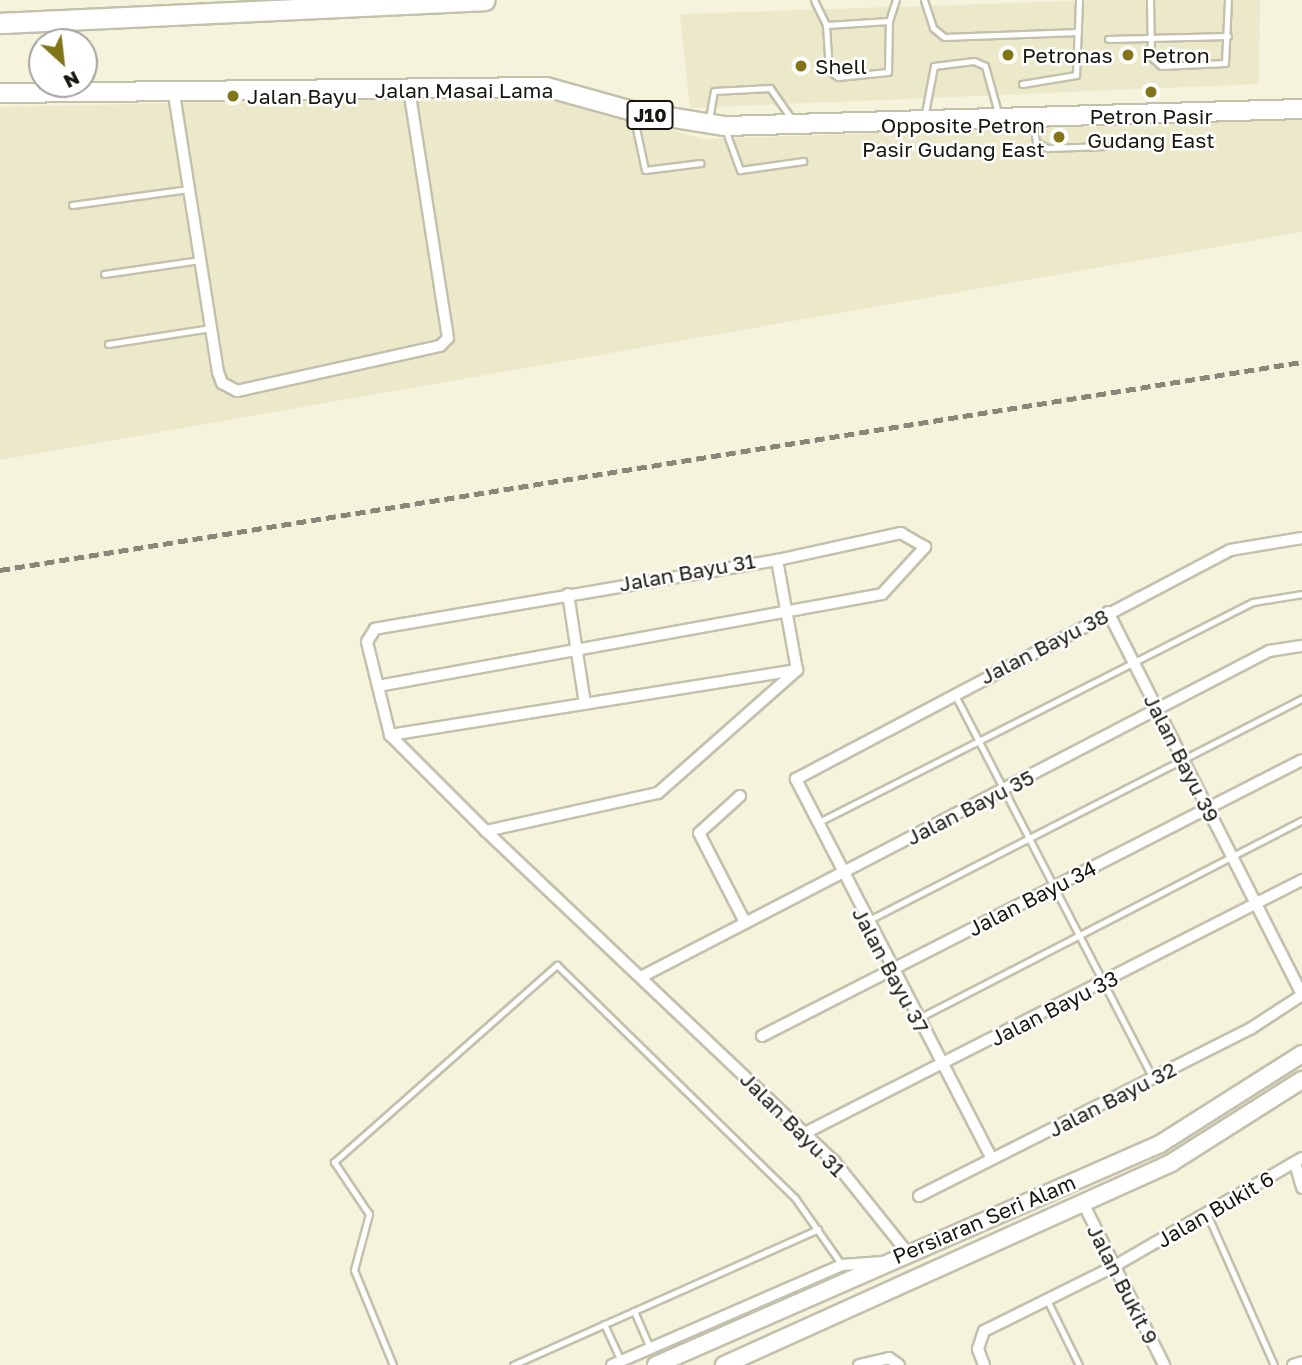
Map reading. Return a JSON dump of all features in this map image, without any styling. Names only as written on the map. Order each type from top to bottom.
[{"type":"highway","points":[[0,23],[484,0]]},
{"type":"main road","name":"Jalan Masai Lama","points":[[0,93],[173,88],[546,87],[632,111],[717,126],[1302,109]]},
{"type":"main road","name":"Persiaran Seri Alam","points":[[656,1365],[884,1262],[1160,1144],[1302,1054]]},
{"type":"main road","name":"Persiaran Seri Alam","points":[[724,1365],[1171,1163],[1302,1080]]},
{"type":"street","points":[[173,88],[222,383],[237,391],[440,346],[448,338],[409,89]]},
{"type":"street","points":[[378,687],[882,594],[925,547],[901,533],[777,560]]},
{"type":"street","name":"Jalan Bayu 38","points":[[796,779],[954,692],[1230,550],[1302,538]]},
{"type":"street","name":"Jalan Bayu 31","points":[[797,670],[777,560],[568,594],[370,632],[378,687],[390,734],[486,831],[805,1133],[907,1252]]},
{"type":"street","points":[[568,594],[585,704]]},
{"type":"street","name":"Jalan Bayu 39","points":[[1108,612],[1302,994]]},
{"type":"street","name":"Jalan Bayu 35","points":[[641,977],[1157,712],[1269,651],[1302,646]]},
{"type":"street","points":[[390,734],[797,670]]},
{"type":"street","points":[[486,831],[656,794],[797,670]]},
{"type":"street","name":"Jalan Bayu 34","points":[[762,1036],[1302,760]]},
{"type":"street","name":"Jalan Bayu 37","points":[[796,779],[814,824],[839,874],[992,1159]]},
{"type":"street","points":[[740,796],[698,833],[745,922]]},
{"type":"street","name":"Jalan Bayu 33","points":[[805,1133],[942,1067],[1302,880]]},
{"type":"street","name":"Jalan Bayu 32","points":[[919,1196],[1153,1078],[1302,994]]},
{"type":"street","name":"Jalan Bukit 6","points":[[984,1365],[979,1341],[984,1331],[1113,1267],[1299,1161],[1302,1188]]},
{"type":"street","name":"Jalan Bukit 9","points":[[1083,1203],[1164,1365]]},
{"type":"street","points":[[617,1363],[842,1265],[884,1262]]},
{"type":"street","points":[[859,1365],[889,1358],[899,1365]]},
{"type":"street","points":[[1293,1365],[1302,1362]]},
{"type":"lane","points":[[814,0],[826,25],[831,75],[882,75],[891,64],[889,22],[896,0]]},
{"type":"lane","points":[[924,0],[933,28],[944,37],[1077,32]]},
{"type":"lane","points":[[1022,84],[1074,78],[1079,0]]},
{"type":"lane","points":[[1150,0],[1150,38],[1157,66],[1218,66],[1227,59],[1228,0]]},
{"type":"lane","points":[[826,25],[889,22]]},
{"type":"lane","points":[[1108,39],[1228,36]]},
{"type":"lane","points":[[924,121],[934,66],[974,61],[985,66],[999,119]]},
{"type":"lane","points":[[794,124],[770,88],[714,91],[717,126],[740,170],[803,161]]},
{"type":"lane","points":[[632,111],[645,170],[701,163]]},
{"type":"lane","points":[[1032,118],[1041,146],[1105,146]]},
{"type":"lane","points":[[72,205],[189,189]]},
{"type":"lane","points":[[104,274],[200,260]]},
{"type":"lane","points":[[108,344],[211,328]]},
{"type":"lane","points":[[814,824],[1253,602],[1302,594]]},
{"type":"lane","points":[[954,692],[1153,1078]]},
{"type":"lane","points":[[866,922],[1302,698]]},
{"type":"lane","points":[[918,1019],[1302,820]]},
{"type":"lane","points":[[393,1365],[354,1270],[369,1214],[334,1162],[549,967],[561,968],[795,1198],[842,1265]]},
{"type":"lane","points":[[1207,1214],[1274,1365]]},
{"type":"lane","points":[[513,1365],[818,1229]]},
{"type":"lane","points":[[1048,1300],[1079,1365]]},
{"type":"lane","points":[[634,1311],[650,1348]]},
{"type":"lane","points":[[604,1324],[617,1363]]},
{"type":"shaded area","points":[[1101,0],[1260,0],[1259,84],[690,108],[680,14]]},
{"type":"shaded area","points":[[520,95],[562,99],[702,139],[1302,118],[1302,232],[0,460],[0,107]]},
{"type":"railway","points":[[0,570],[1302,362]]},
{"type":"place","name":"Petronas","points":[[1008,55]]},
{"type":"place","name":"Petron","points":[[1128,55]]},
{"type":"place","name":"Shell","points":[[801,66]]},
{"type":"place","name":"Petron Pasir Gudang East","points":[[1151,92]]},
{"type":"place","name":"Jalan Bayu","points":[[233,96]]},
{"type":"place","name":"Opposite Petron Pasir Gudang East","points":[[1059,137]]}]
